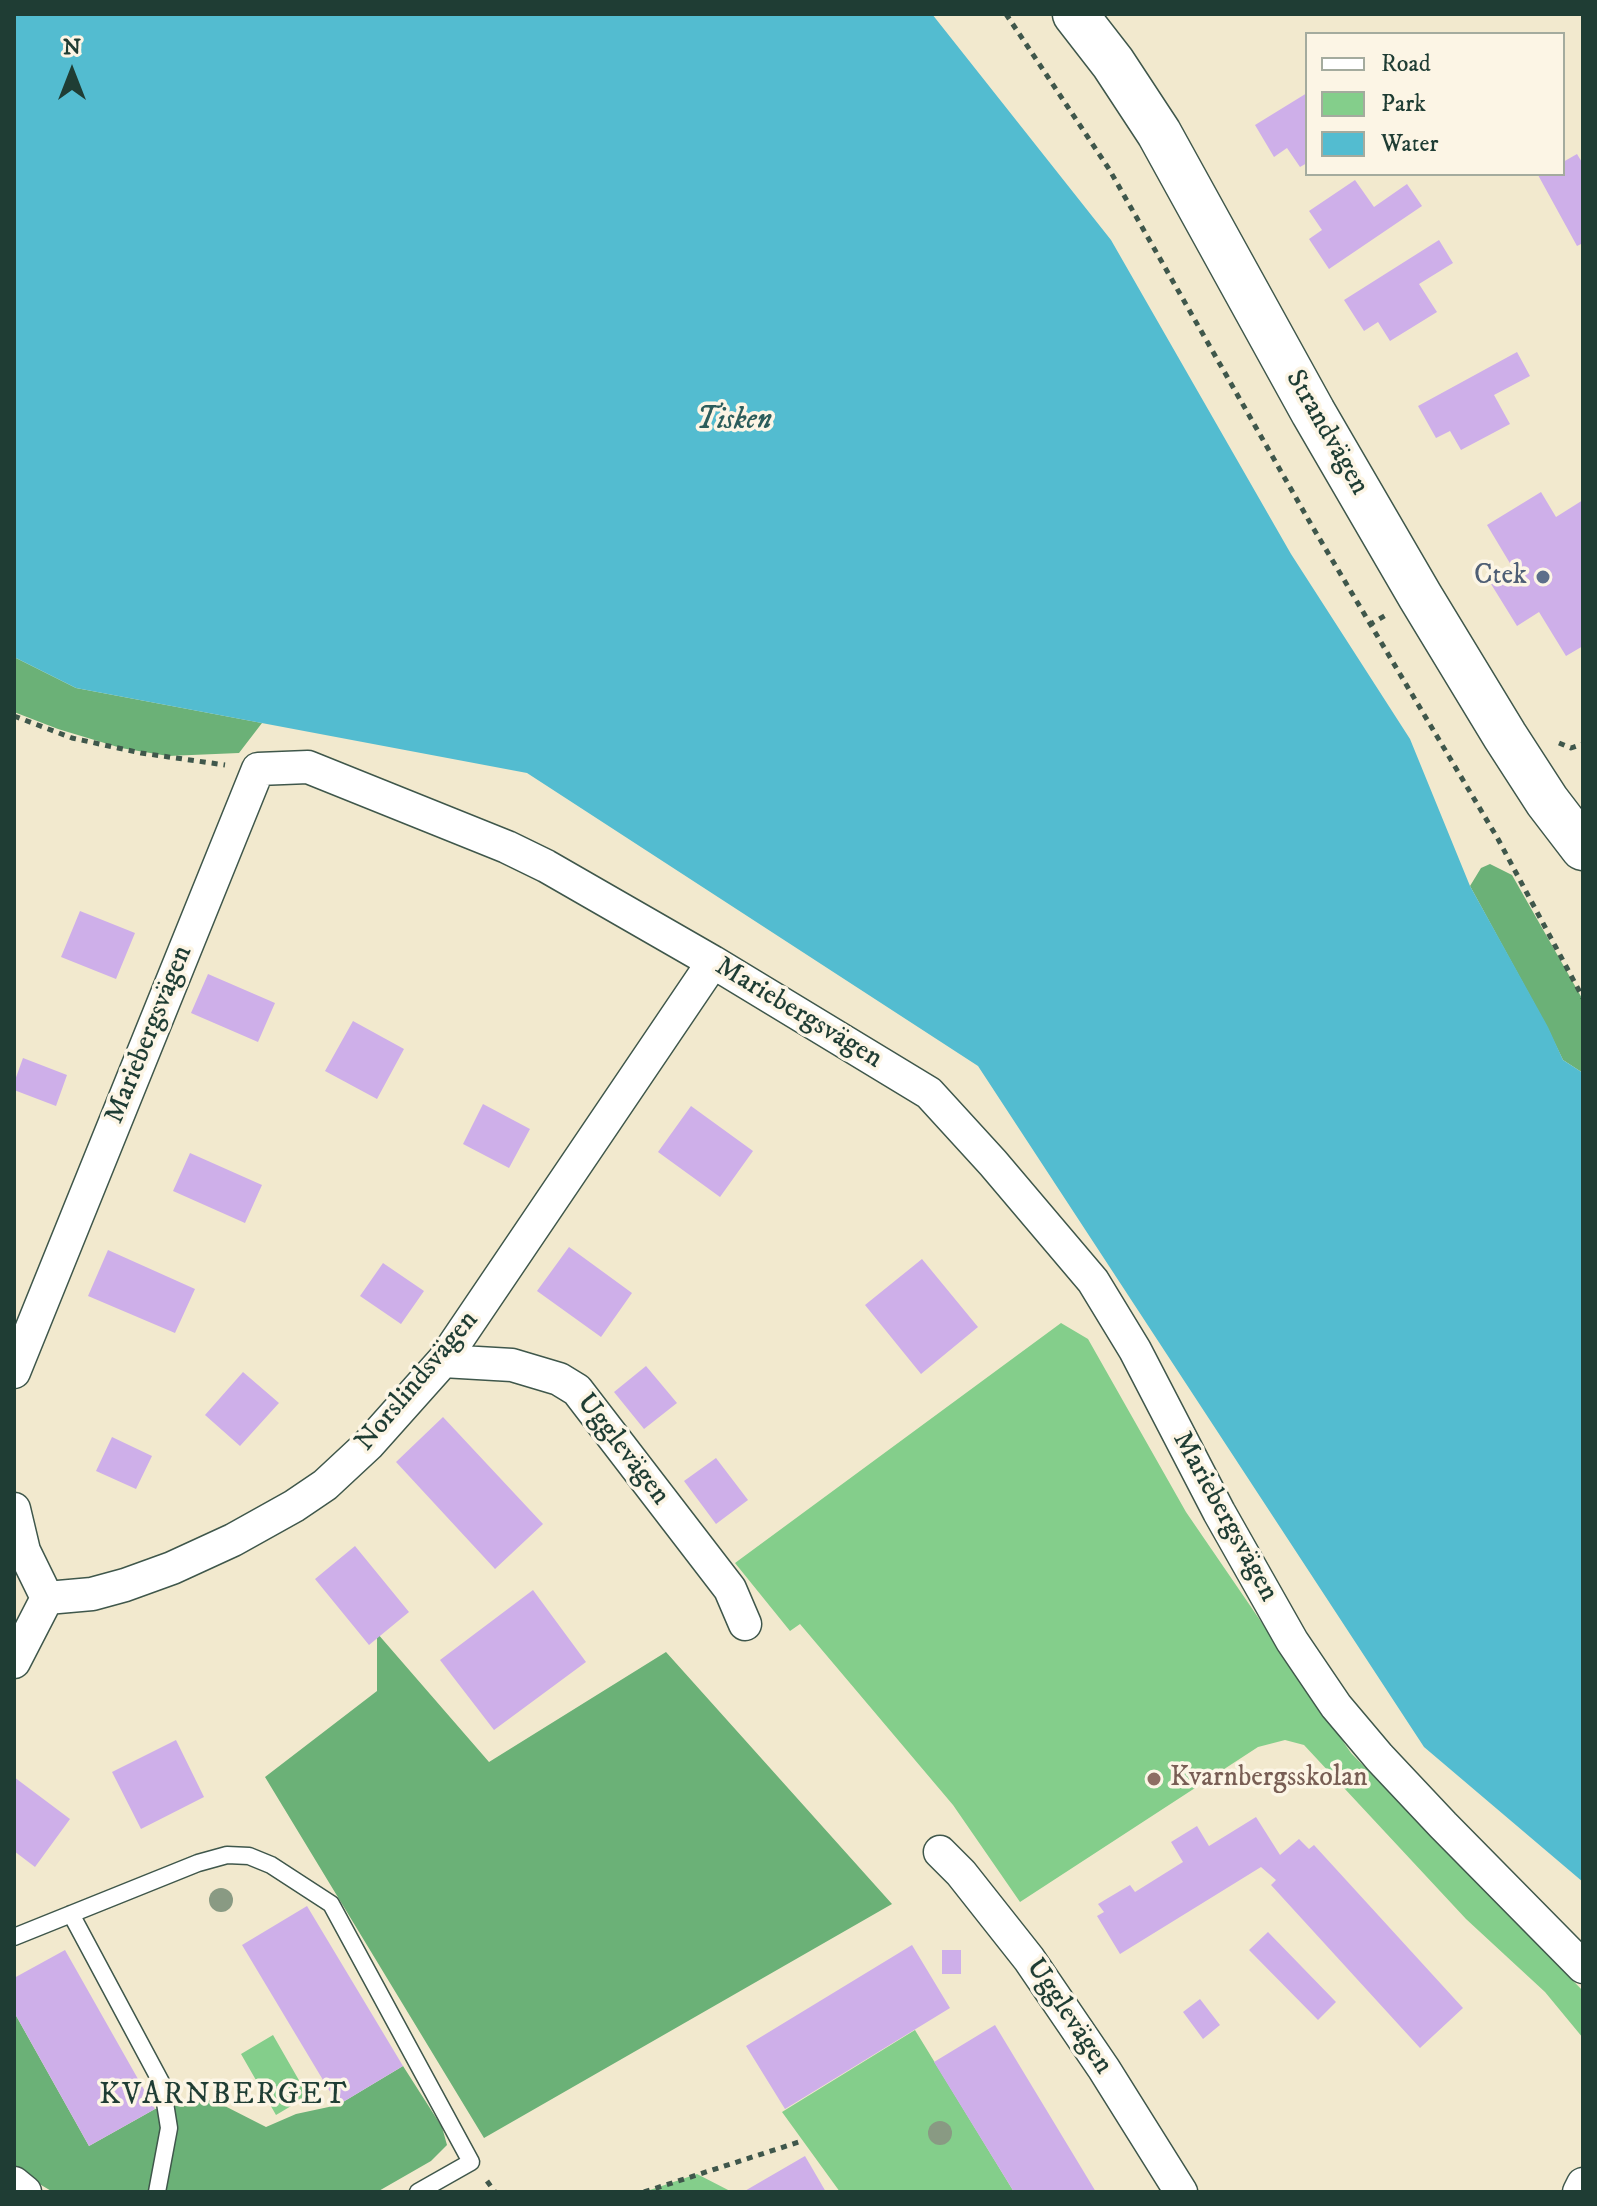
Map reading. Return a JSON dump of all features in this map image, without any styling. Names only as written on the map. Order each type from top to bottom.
[{"type":"street","name":"Strandvägen","points":[[1075,14],[1113,63],[1159,133],[1313,412],[1413,584],[1505,736],[1547,801],[1583,848]]},
{"type":"street","name":"Mariebergsvägen","points":[[14,1372],[258,769],[308,767],[507,847],[546,866],[713,962],[929,1093],[1093,1281],[1135,1350],[1219,1512],[1292,1641],[1336,1706],[1443,1825],[1583,1967]]},
{"type":"street","name":"Norslindsvägen","points":[[47,1598],[92,1594],[172,1568],[233,1540],[294,1506],[329,1481],[368,1445],[443,1361],[713,962]]},
{"type":"street","name":"Ugglevägen","points":[[443,1361],[512,1365],[559,1379],[577,1390],[730,1589],[745,1624]]},
{"type":"street","points":[[14,1509],[24,1551],[47,1598],[14,1662]]},
{"type":"street","name":"Ugglevägen","points":[[940,1852],[961,1873],[1029,1959],[1104,2069],[1181,2192]]},
{"type":"street","points":[[14,2183],[25,2192]]},
{"type":"street","points":[[1579,2192],[1583,2184]]},
{"type":"lane","points":[[14,1937],[198,1863],[227,1855],[249,1856],[271,1865],[331,1904],[471,2162],[418,2192]]},
{"type":"lane","points":[[71,1914],[162,2084],[169,2128],[157,2192]]},
{"type":"path","points":[[1006,14],[1109,169],[1348,588],[1498,839],[1583,998]]},
{"type":"path","points":[[14,716],[72,738],[141,753],[258,769]]},
{"type":"path","points":[[644,2192],[802,2141]]},
{"type":"green space","points":[[14,657],[76,688],[262,723],[239,753],[168,756],[121,748],[14,712]]},
{"type":"green space","points":[[1490,864],[1512,875],[1583,1000],[1583,1073],[1563,1060],[1470,886],[1481,868]]},
{"type":"green space","points":[[1061,1323],[1088,1339],[1186,1512],[1351,1753],[1583,1991],[1583,2038],[1545,1992],[1466,1919],[1304,1745],[1285,1740],[1258,1747],[1020,1902],[953,1805],[800,1624],[790,1631],[735,1563]]},
{"type":"green space","points":[[377,1633],[489,1762],[666,1652],[892,1904],[484,2138],[265,1777],[377,1691]]},
{"type":"green space","points":[[14,2012],[89,2146],[155,2109],[213,2100],[266,2127],[296,2114],[338,2105],[403,2066],[442,2127],[447,2145],[431,2161],[377,2192],[53,2192],[14,2169]]},
{"type":"green space","points":[[915,2030],[1014,2192],[840,2192],[782,2112]]},
{"type":"green space","points":[[273,2035],[308,2096],[276,2115],[241,2054]]},
{"type":"green space","points":[[697,2174],[732,2192],[644,2192]]},
{"type":"water","name":"Tisken","points":[[14,14],[932,14],[1111,240],[1291,554],[1410,739],[1470,886],[1563,1060],[1583,1073],[1583,1882],[1424,1747],[978,1066],[527,773],[76,688],[14,657]]},
{"type":"building","points":[[1305,94],[1305,164],[1300,167],[1287,148],[1274,157],[1255,125]]},
{"type":"building","points":[[1577,154],[1583,164],[1583,243],[1577,246],[1539,176],[1565,176],[1565,161]]},
{"type":"building","points":[[1355,180],[1374,207],[1407,184],[1422,206],[1329,269],[1309,239],[1322,230],[1309,211]]},
{"type":"building","points":[[1439,240],[1453,263],[1419,284],[1437,312],[1390,341],[1378,322],[1364,331],[1344,300]]},
{"type":"building","points":[[1517,352],[1530,376],[1494,395],[1510,424],[1461,450],[1450,431],[1436,438],[1418,406]]},
{"type":"building","name":"Ctek","points":[[1541,492],[1556,517],[1583,500],[1583,646],[1566,656],[1539,612],[1517,626],[1491,584],[1514,570],[1487,525]]},
{"type":"building","points":[[80,911],[135,933],[116,979],[61,957]]},
{"type":"building","points":[[208,974],[275,1003],[258,1042],[191,1013]]},
{"type":"building","points":[[353,1021],[404,1049],[377,1099],[325,1071]]},
{"type":"building","points":[[23,1058],[67,1075],[56,1106],[14,1090]]},
{"type":"building","points":[[483,1104],[530,1129],[509,1168],[463,1144]]},
{"type":"building","points":[[691,1106],[753,1151],[720,1197],[658,1152]]},
{"type":"building","points":[[190,1153],[262,1185],[245,1223],[173,1191]]},
{"type":"building","points":[[569,1247],[632,1293],[601,1337],[537,1291]]},
{"type":"building","points":[[108,1250],[195,1289],[175,1333],[88,1296]]},
{"type":"building","points":[[922,1259],[978,1327],[921,1374],[865,1305]]},
{"type":"building","points":[[383,1263],[424,1291],[401,1324],[360,1296]]},
{"type":"building","points":[[646,1366],[677,1403],[644,1429],[614,1392]]},
{"type":"building","points":[[243,1372],[279,1403],[240,1446],[205,1415]]},
{"type":"building","points":[[443,1417],[543,1524],[495,1569],[396,1462]]},
{"type":"building","points":[[112,1437],[152,1456],[136,1489],[96,1471]]},
{"type":"building","points":[[716,1458],[748,1500],[716,1524],[684,1481]]},
{"type":"building","points":[[355,1546],[409,1612],[369,1645],[315,1579]]},
{"type":"building","points":[[533,1590],[586,1662],[494,1730],[440,1660]]},
{"type":"building","points":[[176,1740],[204,1797],[141,1829],[112,1772]]},
{"type":"building","points":[[14,1777],[70,1819],[35,1867],[14,1851]]},
{"type":"building","points":[[1256,1817],[1280,1855],[1299,1839],[1309,1849],[1314,1845],[1463,2008],[1420,2048],[1271,1885],[1276,1880],[1261,1867],[1120,1954],[1097,1916],[1104,1912],[1098,1904],[1130,1885],[1135,1892],[1183,1862],[1171,1842],[1197,1826],[1209,1846]]},
{"type":"building","points":[[307,1906],[403,2066],[338,2105],[242,1945]]},
{"type":"building","points":[[1268,1932],[1336,2002],[1318,2020],[1249,1950]]},
{"type":"building","points":[[912,1945],[950,2008],[785,2109],[746,2046]]},
{"type":"building","points":[[65,1950],[155,2109],[89,2146],[14,2012],[14,1978]]},
{"type":"building","points":[[942,1950],[961,1950],[961,1974],[942,1974]]},
{"type":"building","points":[[1200,1999],[1220,2025],[1203,2039],[1183,2012]]},
{"type":"building","points":[[995,2025],[1096,2192],[1014,2192],[934,2062]]},
{"type":"building","points":[[805,2156],[826,2192],[743,2192]]},
{"type":"place","name":"Ctek","points":[[1543,577]]},
{"type":"place","name":"Kvarnbergsskolan","points":[[1154,1779]]},
{"type":"district","name":"KVARNBERGET","points":[[224,2097]]}]
